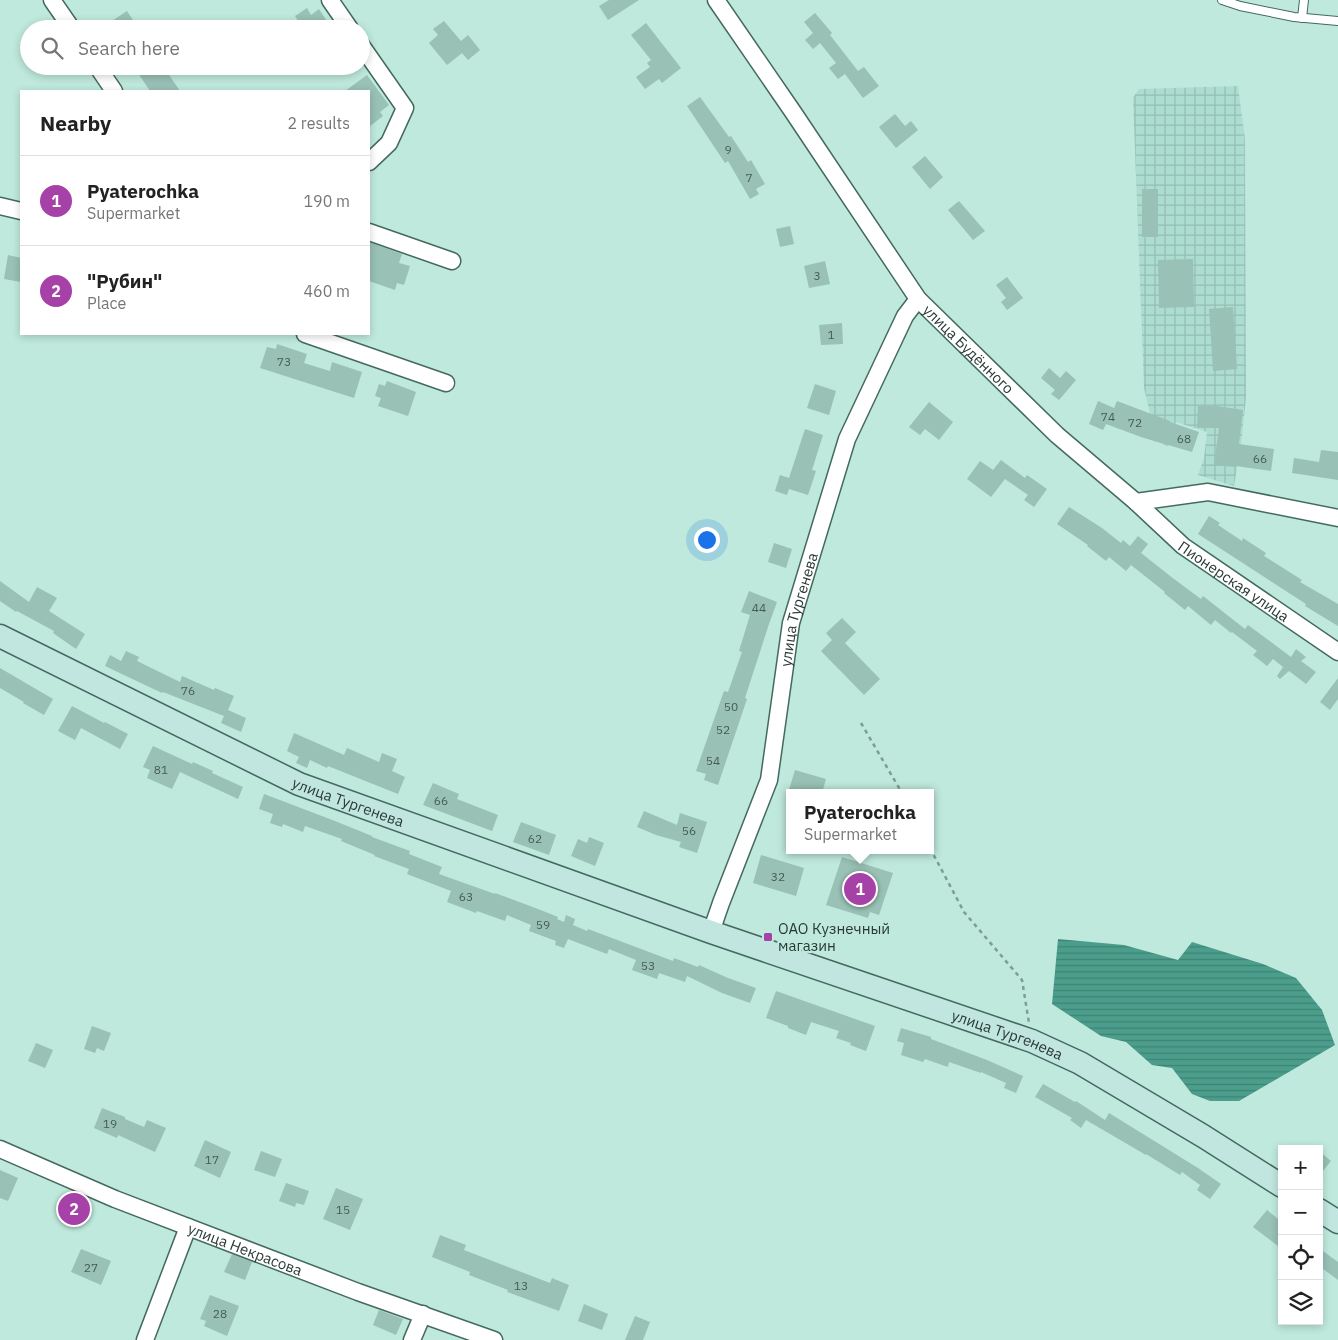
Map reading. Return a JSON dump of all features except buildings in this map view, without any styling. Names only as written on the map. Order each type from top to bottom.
[{"type":"street","points":[[52,0],[66,20]]},
{"type":"street","points":[[330,0],[344,20]]},
{"type":"street","name":"улица Будённого","points":[[716,0],[918,299],[1057,435],[1136,502]]},
{"type":"street","points":[[370,58],[405,108],[389,143],[370,161]]},
{"type":"street","points":[[103,75],[113,90]]},
{"type":"street","points":[[0,206],[20,211]]},
{"type":"street","points":[[370,232],[452,261]]},
{"type":"street","name":"улица Тургенева","points":[[711,932],[768,780],[791,623],[847,439],[905,316],[918,299]]},
{"type":"street","points":[[308,335],[446,383]]},
{"type":"street","points":[[1136,502],[1208,492],[1338,518]]},
{"type":"street","name":"Пионерская улица","points":[[1136,502],[1183,546],[1338,652]]},
{"type":"street","name":"улица Тургенева","points":[[0,636],[299,784],[711,932],[1032,1042],[1080,1064],[1203,1136],[1278,1183]]},
{"type":"street","name":"улица Некрасова","points":[[0,1149],[115,1199],[358,1292],[494,1340]]},
{"type":"street","points":[[1323,1213],[1338,1222]]},
{"type":"street","points":[[145,1340],[188,1226]]},
{"type":"street","points":[[412,1340],[423,1314]]},
{"type":"lane","points":[[1222,0],[1294,18],[1338,21]]},
{"type":"lane","points":[[1302,18],[1304,0]]},
{"type":"path","points":[[861,723],[900,789]]},
{"type":"path","points":[[933,854],[964,912],[1022,980],[1032,1042]]},
{"type":"shaded area","points":[[1238,86],[1245,139],[1246,398],[1234,486],[1198,475],[1204,458],[1207,432],[1176,422],[1168,446],[1142,437],[1150,414],[1144,388],[1133,98],[1139,89]]},
{"type":"shaded area","points":[[1058,939],[1124,945],[1178,960],[1192,942],[1263,964],[1296,978],[1322,1010],[1335,1045],[1239,1101],[1210,1101],[1192,1094],[1172,1068],[1152,1065],[1126,1042],[1101,1036],[1052,1004]]},
{"type":"place","name":"Pyaterochka","points":[[860,889]]},
{"type":"place","name":"ОАО Кузнечный магазин","points":[[768,937]]},
{"type":"place","name":"\"Рубин\"","points":[[74,1209]]}]
